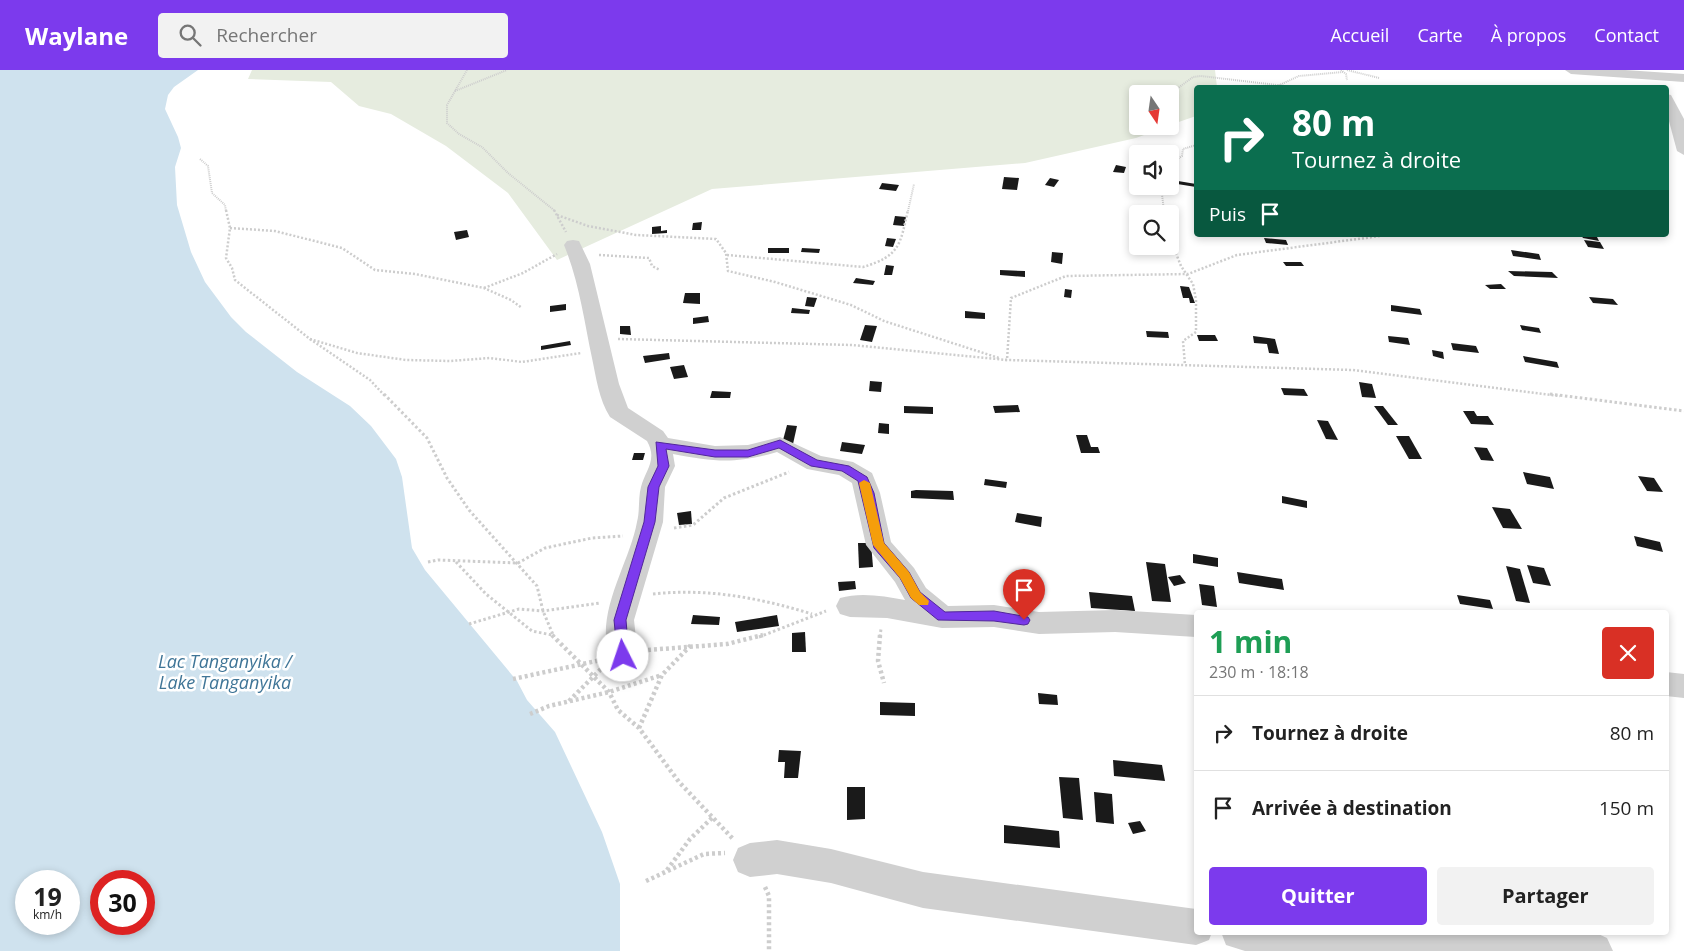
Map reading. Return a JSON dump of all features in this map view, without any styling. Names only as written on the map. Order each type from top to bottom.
[{"type":"street","points":[[1571,70],[1643,73],[1684,78]]},
{"type":"street","points":[[1643,73],[1656,85]]},
{"type":"street","points":[[1669,102],[1680,119],[1684,151]]},
{"type":"street","points":[[573,245],[581,264],[608,384],[618,412],[655,436],[660,444],[663,466],[654,487],[650,522],[620,620],[618,657]]},
{"type":"street","points":[[660,444],[715,454],[748,453],[780,444],[815,463],[845,468],[857,474],[863,479],[868,493],[879,545],[905,575],[916,595],[942,617]]},
{"type":"street","points":[[850,606],[887,606],[942,617],[994,616],[1039,623],[1115,621],[1194,626]]},
{"type":"street","points":[[1669,684],[1684,686]]},
{"type":"street","points":[[748,856],[777,857],[830,866],[933,892],[1194,927]]},
{"type":"street","points":[[1267,935],[1314,940],[1440,936],[1490,944],[1594,951]]},
{"type":"path","points":[[467,70],[447,105],[446,123],[459,134],[482,147],[557,215],[573,245],[600,256],[649,258],[652,266],[660,270]]},
{"type":"path","points":[[455,91],[508,70]]},
{"type":"path","points":[[1341,70],[1344,72],[1347,80]]},
{"type":"path","points":[[1347,70],[1368,77],[1379,78]]},
{"type":"path","points":[[1278,84],[1290,77],[1305,73],[1344,72]]},
{"type":"path","points":[[1179,87],[1193,77],[1201,76],[1284,85]]},
{"type":"path","points":[[1179,158],[1184,150],[1194,146]]},
{"type":"path","points":[[200,159],[208,166],[212,193],[226,205],[230,228],[226,258],[232,268],[235,280],[310,339],[370,380],[428,438],[447,478],[469,510],[537,586],[543,611],[552,635],[608,692],[618,710],[639,728],[679,782],[748,856],[769,896],[769,951]]},
{"type":"path","points":[[727,255],[863,267],[882,261],[893,254],[899,241],[908,215],[914,184]]},
{"type":"path","points":[[557,215],[573,219],[588,226],[636,235],[716,239],[724,246],[727,255],[728,271],[776,282],[851,305],[884,321],[1007,360]]},
{"type":"path","points":[[230,228],[275,231],[342,248],[375,270],[415,274],[484,288],[511,300],[522,308]]},
{"type":"path","points":[[1007,360],[1011,298],[1066,276],[1188,274],[1237,256],[1374,237]]},
{"type":"path","points":[[484,288],[523,273],[573,245]]},
{"type":"path","points":[[1177,255],[1181,266],[1188,274],[1196,300],[1196,332],[1183,341],[1186,365]]},
{"type":"path","points":[[310,339],[356,353],[406,360],[450,361],[490,358],[522,362],[600,344],[852,344],[1007,360],[1354,370],[1684,411]]},
{"type":"path","points":[[455,562],[486,594],[532,631],[552,635]]},
{"type":"path","points":[[513,679],[674,645],[738,642],[780,629],[812,614],[850,606]]},
{"type":"path","points":[[884,683],[878,661],[880,633],[887,606]]},
{"type":"path","points":[[639,728],[662,675],[693,644]]},
{"type":"path","points":[[569,701],[593,676],[618,657]]},
{"type":"path","points":[[530,714],[662,675]]},
{"type":"path","points":[[667,870],[690,839],[713,817]]},
{"type":"path","points":[[646,881],[704,854],[748,856]]},
{"type":"shaded area","points":[[252,70],[1215,70],[1217,85],[1194,85],[1194,117],[1179,122],[1179,85],[1129,85],[1129,135],[1144,135],[1136,138],[1025,163],[712,189],[557,260],[508,193],[446,146],[391,114],[359,106],[331,82],[248,79]]},
{"type":"water","name":"Lac Tanganyika / Lake Tanganyika","points":[[0,70],[198,70],[174,87],[168,95],[165,109],[181,148],[175,167],[177,205],[191,252],[205,282],[231,317],[246,332],[297,372],[350,406],[371,426],[396,459],[402,477],[412,548],[425,570],[517,681],[527,700],[555,732],[602,832],[620,884],[620,951],[0,951]]},
{"type":"building","points":[[1116,165],[1126,167],[1124,173],[1113,172]]},
{"type":"building","points":[[1004,177],[1019,178],[1017,190],[1002,189]]},
{"type":"building","points":[[1050,178],[1059,180],[1054,187],[1045,185]]},
{"type":"building","points":[[1179,181],[1194,184],[1194,187],[1179,184]]},
{"type":"building","points":[[882,183],[899,185],[896,191],[879,189]]},
{"type":"building","points":[[895,216],[906,217],[904,226],[893,225]]},
{"type":"building","points":[[702,222],[701,230],[692,230],[693,223]]},
{"type":"building","points":[[661,226],[661,231],[667,230],[667,233],[652,234],[652,227]]},
{"type":"building","points":[[467,230],[469,237],[456,240],[454,232]]},
{"type":"building","points":[[1597,237],[1599,241],[1583,238]]},
{"type":"building","points":[[887,238],[896,239],[893,247],[885,246]]},
{"type":"building","points":[[1264,238],[1286,240],[1288,245],[1266,243]]},
{"type":"building","points":[[1584,240],[1600,242],[1604,249],[1588,247]]},
{"type":"building","points":[[768,248],[789,248],[789,253],[768,253]]},
{"type":"building","points":[[802,248],[820,249],[819,253],[801,252]]},
{"type":"building","points":[[1511,250],[1539,254],[1541,260],[1513,256]]},
{"type":"building","points":[[1052,252],[1063,253],[1062,264],[1051,262]]},
{"type":"building","points":[[1283,262],[1301,262],[1304,266],[1286,266]]},
{"type":"building","points":[[886,265],[894,266],[892,275],[884,275]]},
{"type":"building","points":[[1000,270],[1025,271],[1025,277],[1000,275]]},
{"type":"building","points":[[1508,271],[1552,272],[1558,278],[1514,276]]},
{"type":"building","points":[[856,278],[875,281],[873,285],[853,283]]},
{"type":"building","points":[[1501,284],[1506,289],[1490,289],[1485,285]]},
{"type":"building","points":[[1180,286],[1189,287],[1195,303],[1190,303],[1189,298],[1183,298]]},
{"type":"building","points":[[1065,289],[1072,290],[1071,298],[1064,297]]},
{"type":"building","points":[[685,293],[700,293],[700,304],[683,303]]},
{"type":"building","points":[[807,297],[817,298],[814,307],[805,306]]},
{"type":"building","points":[[1589,297],[1613,299],[1618,305],[1593,303]]},
{"type":"building","points":[[566,304],[566,310],[550,312],[550,306]]},
{"type":"building","points":[[1391,305],[1420,309],[1422,315],[1391,311]]},
{"type":"building","points":[[792,308],[810,310],[809,314],[791,313]]},
{"type":"building","points":[[965,311],[985,313],[985,319],[965,318]]},
{"type":"building","points":[[708,316],[709,322],[693,324],[693,318]]},
{"type":"building","points":[[865,325],[877,326],[872,342],[860,340]]},
{"type":"building","points":[[1520,325],[1539,328],[1541,333],[1522,330]]},
{"type":"building","points":[[620,326],[630,326],[631,335],[620,334]]},
{"type":"building","points":[[1146,331],[1168,332],[1169,338],[1147,337]]},
{"type":"building","points":[[1197,335],[1215,335],[1218,341],[1199,341]]},
{"type":"building","points":[[1253,336],[1275,339],[1279,354],[1269,353],[1267,344],[1254,343]]},
{"type":"building","points":[[1388,336],[1408,338],[1410,345],[1389,342]]},
{"type":"building","points":[[570,341],[571,345],[541,350],[541,346]]},
{"type":"building","points":[[1451,343],[1476,346],[1479,353],[1453,350]]},
{"type":"building","points":[[1432,350],[1443,352],[1444,359],[1433,356]]},
{"type":"building","points":[[669,353],[670,359],[645,363],[643,356]]},
{"type":"building","points":[[1523,356],[1557,362],[1559,368],[1525,362]]},
{"type":"building","points":[[684,365],[688,377],[674,379],[670,367]]},
{"type":"building","points":[[870,381],[882,382],[881,392],[869,391]]},
{"type":"building","points":[[1359,382],[1372,384],[1376,398],[1362,397]]},
{"type":"building","points":[[1281,388],[1304,389],[1308,396],[1284,395]]},
{"type":"building","points":[[712,391],[731,392],[730,398],[710,398]]},
{"type":"building","points":[[1018,405],[1020,412],[995,413],[993,406]]},
{"type":"building","points":[[904,406],[933,407],[933,414],[904,413]]},
{"type":"building","points":[[1374,406],[1383,406],[1398,425],[1388,425]]},
{"type":"building","points":[[1463,411],[1474,411],[1477,416],[1488,416],[1494,425],[1471,424]]},
{"type":"building","points":[[1317,420],[1328,421],[1338,440],[1326,439]]},
{"type":"building","points":[[879,423],[889,424],[889,434],[878,433]]},
{"type":"building","points":[[787,425],[797,426],[793,444],[782,444]]},
{"type":"building","points":[[1076,435],[1087,435],[1091,447],[1098,447],[1100,453],[1081,453]]},
{"type":"building","points":[[1396,436],[1409,436],[1422,459],[1409,459]]},
{"type":"building","points":[[842,442],[865,445],[862,454],[840,451]]},
{"type":"building","points":[[1474,447],[1487,448],[1494,461],[1481,460]]},
{"type":"building","points":[[634,453],[645,453],[643,460],[632,460]]},
{"type":"building","points":[[1523,472],[1550,477],[1554,489],[1527,484]]},
{"type":"building","points":[[1638,476],[1654,478],[1663,492],[1647,491]]},
{"type":"building","points":[[985,479],[1007,482],[1006,488],[984,485]]},
{"type":"building","points":[[911,491],[953,491],[954,500],[911,498]]},
{"type":"building","points":[[1282,496],[1307,501],[1307,508],[1282,503]]},
{"type":"building","points":[[1492,507],[1510,509],[1522,529],[1503,528]]},
{"type":"building","points":[[691,511],[692,524],[679,525],[677,513]]},
{"type":"building","points":[[1017,513],[1042,517],[1041,527],[1015,522]]},
{"type":"building","points":[[1634,536],[1660,542],[1663,552],[1637,546]]},
{"type":"building","points":[[858,543],[871,543],[873,567],[859,568]]},
{"type":"building","points":[[1193,554],[1218,558],[1218,567],[1193,563]]},
{"type":"building","points":[[1146,562],[1165,564],[1171,602],[1152,601]]},
{"type":"building","points":[[1527,565],[1544,568],[1551,586],[1533,583]]},
{"type":"building","points":[[1506,566],[1520,569],[1530,603],[1516,601]]},
{"type":"building","points":[[1237,572],[1282,579],[1284,590],[1239,583]]},
{"type":"building","points":[[1180,575],[1186,583],[1174,586],[1168,577]]},
{"type":"building","points":[[855,581],[856,589],[839,591],[838,582]]},
{"type":"building","points":[[1199,584],[1214,586],[1217,607],[1202,605]]},
{"type":"building","points":[[1089,592],[1132,596],[1135,611],[1091,608]]},
{"type":"building","points":[[1457,595],[1490,600],[1493,609],[1460,604]]},
{"type":"building","points":[[693,615],[720,617],[719,625],[691,624]]},
{"type":"building","points":[[777,615],[779,626],[737,632],[735,622]]},
{"type":"building","points":[[805,632],[806,652],[792,652],[792,633]]},
{"type":"building","points":[[1038,693],[1057,695],[1058,705],[1039,704]]},
{"type":"building","points":[[880,702],[915,703],[915,716],[880,715]]},
{"type":"building","points":[[779,750],[801,751],[798,778],[784,778],[785,762],[778,762]]},
{"type":"building","points":[[1113,760],[1162,765],[1165,781],[1114,776]]},
{"type":"building","points":[[1059,777],[1079,778],[1083,820],[1063,818]]},
{"type":"building","points":[[847,787],[865,787],[865,819],[847,820]]},
{"type":"building","points":[[1094,792],[1112,794],[1114,824],[1096,822]]},
{"type":"building","points":[[1140,821],[1146,831],[1133,834],[1128,823]]},
{"type":"building","points":[[1004,825],[1059,831],[1060,848],[1004,843]]},
{"type":"slow traffic","points":[[864,483],[868,493],[879,545],[905,575],[916,595],[923,601]]},
{"type":"route","points":[[623,656],[620,620],[650,522],[654,487],[663,466],[660,444],[715,454],[748,453],[780,444],[815,463],[845,468],[863,479],[868,493],[879,545],[905,575],[916,595],[942,617],[994,616],[1024,620]]}]
